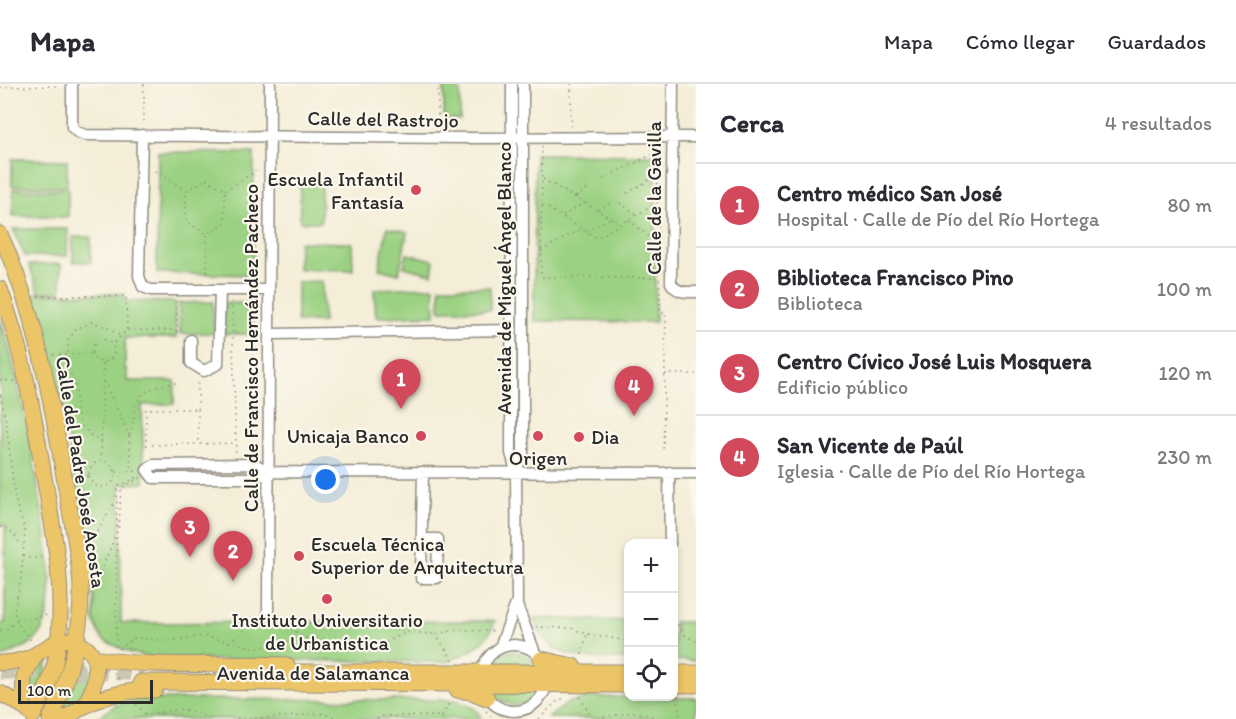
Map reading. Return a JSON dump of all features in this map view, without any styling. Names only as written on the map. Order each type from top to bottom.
[{"type":"highway","name":"Calle del Padre José Acosta","points":[[0,234],[28,308],[52,402],[81,586],[76,641],[61,694],[50,719]]},
{"type":"highway","name":"Calle del Padre José Acosta","points":[[0,289],[21,357],[31,402],[60,579],[58,640],[51,677],[32,714]]},
{"type":"highway","points":[[0,663],[27,658],[35,649],[58,640],[76,641],[102,659],[156,664],[306,666],[334,678]]},
{"type":"highway","points":[[32,714],[24,676],[35,649]]},
{"type":"highway","points":[[60,719],[74,714],[82,707],[93,688],[102,659]]},
{"type":"highway","name":"Avenida de Salamanca","points":[[542,666],[624,684]]},
{"type":"highway","name":"Avenida de Salamanca","points":[[334,678],[443,684],[542,666],[596,672],[624,672]]},
{"type":"highway","points":[[678,673],[696,673]]},
{"type":"highway","name":"Avenida de Salamanca","points":[[142,677],[481,678]]},
{"type":"highway","points":[[82,707],[119,692],[129,695],[315,689],[334,678]]},
{"type":"highway","points":[[443,684],[449,688],[472,692],[493,712]]},
{"type":"highway","points":[[678,690],[696,685]]},
{"type":"highway","points":[[0,693],[32,714]]},
{"type":"street","name":"Calle del Rastrojo","points":[[72,84],[72,127],[85,135],[438,138],[696,137]]},
{"type":"street","name":"Calle de Francisco Hernández Pacheco","points":[[268,612],[270,84]]},
{"type":"street","name":"Avenida de Miguel Ángel Blanco","points":[[512,84],[517,138],[523,453],[516,471]]},
{"type":"street","name":"Avenida de Miguel Ángel Blanco","points":[[523,84],[517,138],[511,453],[516,471],[517,605],[542,666]]},
{"type":"street","name":"Calle de la Gavilla","points":[[673,84],[671,283],[675,289],[682,292],[696,292]]},
{"type":"street","points":[[142,135],[139,276],[143,287],[154,290],[269,290]]},
{"type":"street","points":[[191,340],[191,363],[204,372],[218,364],[220,290]]},
{"type":"street","points":[[275,334],[512,330]]},
{"type":"street","points":[[145,475],[153,465],[255,464],[269,472],[696,472]]},
{"type":"street","points":[[422,539],[423,472]]},
{"type":"street","points":[[669,472],[670,539]]},
{"type":"street","name":"Avenida de Miguel Ángel Blanco","points":[[481,678],[486,659],[500,647],[517,605]]},
{"type":"street","points":[[481,678],[493,712],[517,712],[531,707],[542,697],[542,666],[514,645],[500,647]]},
{"type":"street","points":[[528,719],[531,707]]},
{"type":"path","points":[[144,84],[144,121]]},
{"type":"path","points":[[438,84],[438,138]]},
{"type":"path","points":[[571,137],[572,84]]},
{"type":"path","points":[[0,87],[57,86]]},
{"type":"path","points":[[542,136],[541,277],[658,278]]},
{"type":"path","points":[[657,152],[658,278],[660,313],[666,313],[663,453]]},
{"type":"path","points":[[603,179],[657,152],[673,154]]},
{"type":"path","points":[[155,171],[186,191]]},
{"type":"path","points":[[225,190],[256,171]]},
{"type":"path","points":[[627,193],[658,175]]},
{"type":"path","points":[[542,178],[621,224]]},
{"type":"path","points":[[186,191],[206,179],[225,190]]},
{"type":"path","points":[[575,197],[589,188]]},
{"type":"path","points":[[207,234],[225,223],[225,190]]},
{"type":"path","points":[[186,191],[186,222],[207,234]]},
{"type":"path","points":[[562,217],[584,202]]},
{"type":"path","points":[[598,210],[613,202]]},
{"type":"path","points":[[542,204],[597,238],[658,202]]},
{"type":"path","points":[[620,203],[637,214]]},
{"type":"path","points":[[586,231],[611,218]]},
{"type":"path","points":[[629,219],[658,244]]},
{"type":"path","points":[[541,251],[582,229]]},
{"type":"path","points":[[207,234],[207,277]]},
{"type":"path","points":[[31,296],[126,296],[127,330]]},
{"type":"path","points":[[176,297],[177,336]]},
{"type":"path","points":[[232,297],[236,452]]},
{"type":"path","points":[[102,441],[90,435],[80,423],[76,410],[76,387],[67,365],[68,341],[76,329],[92,322],[110,328],[120,336]]},
{"type":"path","points":[[112,345],[127,330],[177,330]]},
{"type":"path","points":[[106,340],[112,345],[111,360],[103,363],[95,360],[91,354],[92,346],[98,341],[106,340]]},
{"type":"path","points":[[47,355],[91,354]]},
{"type":"path","points":[[101,461],[103,363]]},
{"type":"path","points":[[665,374],[696,374]]},
{"type":"path","points":[[103,379],[129,435],[132,471],[115,472]]},
{"type":"path","points":[[0,380],[20,381]]},
{"type":"path","points":[[129,435],[133,428],[135,405],[147,391],[177,383]]},
{"type":"path","points":[[198,383],[198,444]]},
{"type":"path","points":[[0,395],[6,421],[15,499],[26,531],[22,547],[21,579],[14,611],[20,628],[35,649]]},
{"type":"path","points":[[198,409],[146,409],[146,445],[236,443]]},
{"type":"path","points":[[101,461],[112,465],[115,472],[112,483],[104,487],[97,486],[90,476],[94,465],[101,461]]},
{"type":"path","points":[[145,475],[117,487],[116,651],[134,638],[168,641],[204,636],[256,648],[304,638],[327,639],[368,650],[407,633]]},
{"type":"path","points":[[88,591],[94,588],[119,526],[121,488],[145,475]]},
{"type":"path","points":[[72,476],[90,476]]},
{"type":"path","points":[[83,555],[117,499]]},
{"type":"path","points":[[0,527],[7,527],[12,531],[22,547]]},
{"type":"path","points":[[22,555],[29,558],[49,558]]},
{"type":"path","points":[[229,642],[268,612],[304,638]]},
{"type":"path","points":[[0,630],[6,629],[17,621],[51,615]]},
{"type":"path","points":[[282,620],[382,627],[407,633],[435,634],[458,630],[497,631]]},
{"type":"path","points":[[678,625],[687,637],[696,641]]},
{"type":"path","points":[[532,630],[535,627],[571,628],[587,634],[624,640]]},
{"type":"path","points":[[435,634],[455,663]]},
{"type":"path","points":[[580,661],[587,634]]},
{"type":"path","points":[[102,659],[145,714],[183,709],[212,719]]},
{"type":"path","points":[[580,697],[592,719],[635,712],[667,719],[680,719],[678,701]]},
{"type":"path","points":[[441,716],[452,699]]},
{"type":"path","points":[[237,719],[319,713],[342,719]]},
{"type":"path","points":[[377,719],[383,716],[441,716],[444,719]]},
{"type":"green space","points":[[444,84],[460,84],[460,119],[444,119]]},
{"type":"green space","points":[[158,152],[254,153],[253,275],[157,273]]},
{"type":"green space","points":[[535,154],[656,155],[655,322],[534,321]]},
{"type":"green space","points":[[12,159],[67,160],[67,187],[12,186]]},
{"type":"green space","points":[[300,184],[321,184],[321,222],[300,222]]},
{"type":"green space","points":[[13,189],[68,190],[68,217],[13,216]]},
{"type":"green space","points":[[387,228],[407,232],[399,274],[379,269]]},
{"type":"green space","points":[[13,229],[68,229],[67,256],[25,256]]},
{"type":"green space","points":[[73,237],[91,237],[91,262],[73,262]]},
{"type":"green space","points":[[299,242],[352,243],[353,270],[298,269]]},
{"type":"green space","points":[[407,254],[434,260],[432,274],[404,267]]},
{"type":"green space","points":[[61,264],[61,292],[39,292],[29,265]]},
{"type":"green space","points":[[322,281],[323,322],[297,322],[297,282]]},
{"type":"green space","points":[[434,287],[435,315],[376,317],[374,289]]},
{"type":"green space","points":[[440,287],[490,287],[490,310],[440,310]]},
{"type":"green space","points":[[33,294],[124,294],[124,301],[175,302],[176,338],[125,338],[127,381],[175,381],[174,404],[142,405],[144,483],[120,484],[121,623],[495,621],[487,637],[476,648],[445,662],[159,659],[131,653],[105,641],[94,621],[94,599],[62,403]]},
{"type":"green space","points":[[213,302],[214,333],[180,334],[179,303]]},
{"type":"green space","points":[[224,303],[253,303],[254,334],[224,334]]},
{"type":"green space","points":[[0,316],[28,430],[48,551],[51,587],[46,621],[39,635],[26,646],[0,658],[0,624],[5,623],[5,525],[0,524]]},
{"type":"green space","points":[[534,618],[624,621],[624,659],[573,656],[553,647],[540,632]]},
{"type":"green space","points":[[678,622],[696,622],[696,661],[678,660]]},
{"type":"green space","points":[[79,651],[88,663],[90,678],[79,699],[60,712]]},
{"type":"green space","points":[[509,651],[525,655],[535,666],[491,667],[495,658]]},
{"type":"green space","points":[[49,655],[34,703],[30,689],[32,676],[43,659]]},
{"type":"green space","points":[[493,691],[537,691],[528,702],[515,705],[503,701]]},
{"type":"green space","points":[[590,697],[624,697],[624,701],[678,701],[678,698],[696,698],[696,719],[548,718],[568,703]]},
{"type":"green space","points":[[143,699],[456,700],[475,709],[482,719],[95,719],[116,705]]},
{"type":"tunnel","points":[[0,672],[143,673]]},
{"type":"place","name":"Escuela Infantil Fantasía","points":[[416,190]]},
{"type":"place","name":"Centro médico San José","points":[[401,409]]},
{"type":"place","name":"San Vicente de Paúl","points":[[634,416]]},
{"type":"place","name":"Unicaja Banco","points":[[421,436]]},
{"type":"place","name":"Origen","points":[[538,436]]},
{"type":"place","name":"Dia","points":[[579,437]]},
{"type":"place","name":"Escuela Técnica Superior de Arquitectura","points":[[299,556]]},
{"type":"place","name":"Centro Cívico José Luis Mosquera","points":[[190,557]]},
{"type":"place","name":"Biblioteca Francisco Pino","points":[[233,581]]},
{"type":"place","name":"Instituto Universitario de Urbanística","points":[[327,599]]}]
